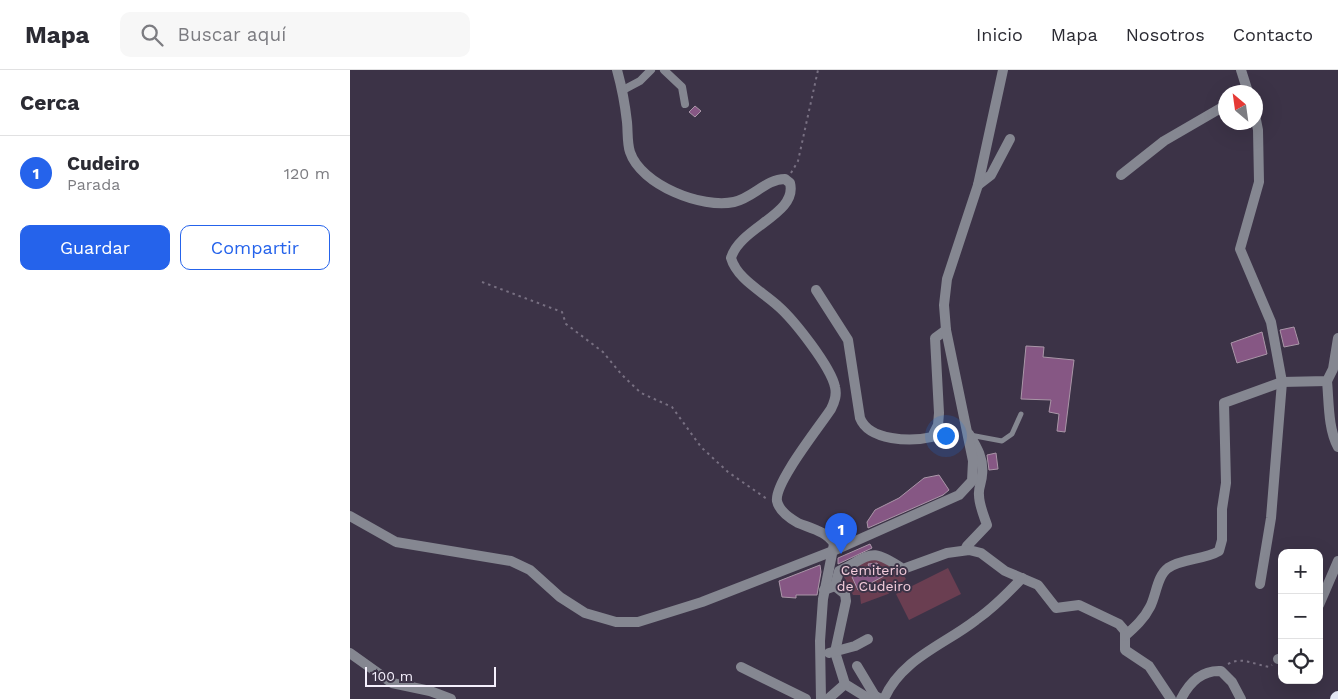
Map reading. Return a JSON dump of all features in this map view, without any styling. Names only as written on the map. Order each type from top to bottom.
[{"type":"street","points":[[616,70],[623,90],[629,147],[633,158],[652,178],[681,196],[711,202],[732,202],[750,196],[770,182],[788,179],[792,192],[787,200],[776,214],[744,236],[731,258],[738,272],[790,319],[828,370],[836,395],[831,409],[802,450],[781,485],[777,496],[778,505],[795,521],[833,541],[833,551],[824,590],[821,699]]},
{"type":"street","points":[[623,90],[640,81],[651,70]]},
{"type":"street","points":[[664,70],[682,87],[685,104]]},
{"type":"street","points":[[350,516],[396,542],[511,561],[530,570],[560,597],[585,613],[596,617],[626,622],[646,621],[667,615],[833,551],[945,503],[966,490],[972,481],[974,468],[969,434],[946,330],[944,304],[947,279],[978,184],[1003,70]]},
{"type":"street","points":[[1241,70],[1244,85]]},
{"type":"street","points":[[1121,175],[1164,141],[1218,110]]},
{"type":"street","points":[[1258,130],[1260,182],[1240,249],[1271,322],[1282,382],[1271,518],[1260,584]]},
{"type":"street","points":[[978,184],[991,175],[1010,139]]},
{"type":"street","points":[[816,290],[848,340],[860,418],[866,428],[872,432],[905,439],[932,437],[938,425],[939,413],[935,338],[946,330]]},
{"type":"street","points":[[1338,338],[1332,369],[1327,381],[1332,424],[1338,447]]},
{"type":"street","points":[[1125,636],[1142,621],[1151,605],[1162,576],[1168,568],[1190,560],[1208,557],[1220,551],[1222,509],[1226,483],[1224,403],[1282,382],[1327,381]]},
{"type":"street","points":[[965,550],[987,525],[978,492],[982,475],[981,460],[978,449],[969,434]]},
{"type":"street","points":[[836,586],[839,571],[875,553],[882,555],[903,569],[947,553],[965,550],[981,553],[1005,571],[1038,585],[1056,608],[1080,605],[1119,624],[1125,631],[1125,650],[1149,666],[1171,699]]},
{"type":"street","points":[[1323,596],[1338,561]]},
{"type":"street","points":[[880,698],[915,660],[976,620],[1022,578]]},
{"type":"street","points":[[824,590],[836,586]]},
{"type":"street","points":[[836,586],[845,594],[846,601],[835,652],[848,686],[866,697],[880,698]]},
{"type":"street","points":[[821,655],[855,646],[868,639]]},
{"type":"street","points":[[350,653],[392,683],[430,691],[451,699]]},
{"type":"street","points":[[857,666],[865,681],[880,698]]},
{"type":"street","points":[[741,667],[806,699]]},
{"type":"street","points":[[1181,699],[1187,687],[1198,676],[1212,671],[1221,671],[1232,682],[1241,699]]},
{"type":"street","points":[[828,699],[848,686],[865,681]]},
{"type":"lane","points":[[969,434],[1002,441],[1012,434],[1021,414]]},
{"type":"path","points":[[788,179],[798,161],[818,70]]},
{"type":"path","points":[[482,282],[562,312],[566,324],[603,352],[622,375],[641,393],[672,407],[701,447],[728,472],[778,505]]},
{"type":"path","points":[[1221,671],[1229,663],[1241,660],[1270,667],[1278,661]]},
{"type":"green space","name":"Cemiterio de Cudeiro","points":[[872,557],[896,566],[906,579],[888,594],[861,604],[860,595],[853,595],[841,571]]},
{"type":"green space","points":[[948,568],[961,594],[909,620],[896,594]]},
{"type":"building","points":[[695,106],[701,111],[695,117],[689,112]]},
{"type":"building","points":[[1294,327],[1299,344],[1284,347],[1280,330]]},
{"type":"building","points":[[1262,332],[1267,354],[1237,363],[1231,343]]},
{"type":"building","points":[[1026,346],[1044,347],[1043,357],[1074,360],[1065,432],[1057,431],[1059,414],[1049,412],[1051,400],[1021,399]]},
{"type":"building","points":[[996,453],[998,469],[989,470],[987,455]]},
{"type":"building","points":[[939,475],[949,490],[943,495],[868,528],[867,522],[875,510],[899,498],[924,478]]},
{"type":"building","points":[[870,544],[872,548],[838,564],[838,558]]},
{"type":"building","points":[[877,563],[884,576],[858,590],[852,577],[870,569],[868,564]]},
{"type":"building","points":[[820,565],[821,572],[817,595],[796,595],[796,598],[782,597],[779,581]]},
{"type":"place","name":"Cudeiro","points":[[841,554]]}]
